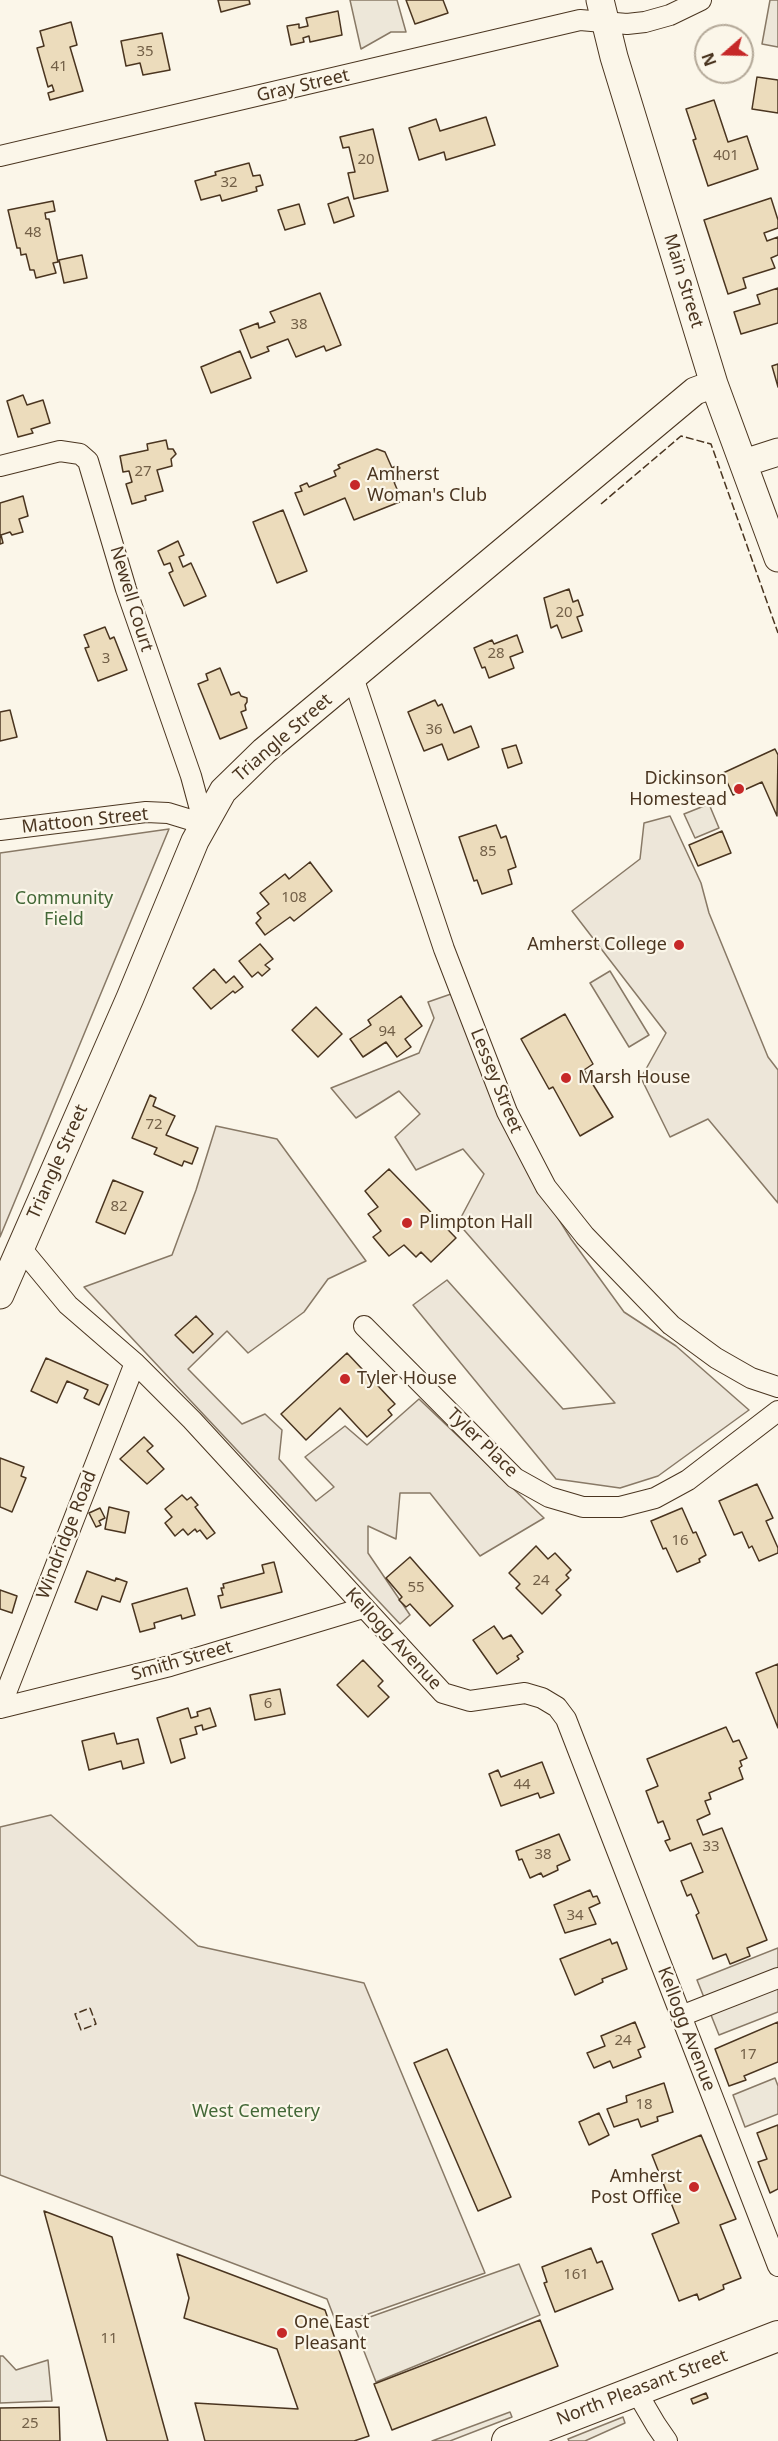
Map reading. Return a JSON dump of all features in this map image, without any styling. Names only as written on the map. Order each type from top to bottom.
[{"type":"main road","name":"Main Street","points":[[604,11],[614,57],[714,384],[778,558]]},
{"type":"main road","name":"Triangle Street","points":[[0,1295],[130,998],[195,841],[223,791],[264,751],[695,391],[714,384]]},
{"type":"main road","points":[[744,463],[778,452]]},
{"type":"main road","name":"North Pleasant Street","points":[[507,2441],[778,2336]]},
{"type":"street","name":"Gray Street","points":[[0,156],[580,20],[604,11],[627,24],[645,22],[670,15],[701,0]]},
{"type":"street","name":"Newell Court","points":[[0,466],[60,452],[80,454],[88,461],[126,590],[178,736],[204,824]]},
{"type":"street","name":"Lessey Street","points":[[353,677],[444,949],[507,1112],[546,1186],[585,1236],[671,1325],[716,1358],[751,1378],[778,1388]]},
{"type":"street","name":"Mattoon Street","points":[[0,830],[146,812],[168,813],[204,824]]},
{"type":"street","name":"Kellogg Avenue","points":[[20,1247],[68,1305],[135,1363],[192,1420],[443,1693],[470,1701],[525,1693],[542,1698],[556,1707],[566,1719],[778,2266]]},
{"type":"street","name":"Tyler Place","points":[[364,1326],[515,1478],[549,1497],[583,1507],[620,1507],[655,1498],[688,1480],[778,1412]]},
{"type":"street","name":"Windridge Road","points":[[0,1708],[135,1363]]},
{"type":"street","name":"Smith Street","points":[[0,1708],[170,1666],[363,1608]]},
{"type":"street","points":[[681,2016],[778,1978]]},
{"type":"street","points":[[636,2391],[667,2441]]},
{"type":"green space","points":[[670,816],[701,883],[709,913],[768,1057],[778,1070],[778,1203],[708,1119],[670,1137],[641,1078],[666,1033],[572,911],[640,859],[644,823]]},
{"type":"green space","name":"Community Field","points":[[169,829],[0,1237],[0,853]]},
{"type":"green space","points":[[451,994],[531,1175],[571,1239],[624,1312],[676,1346],[749,1410],[658,1476],[620,1488],[556,1479],[413,1305],[447,1280],[563,1409],[615,1403],[458,1223],[484,1174],[463,1149],[416,1170],[395,1137],[420,1114],[399,1091],[356,1118],[331,1088],[419,1053],[434,1018],[428,1002]]},
{"type":"green space","points":[[216,1126],[277,1139],[366,1261],[328,1279],[304,1312],[248,1353],[227,1331],[188,1369],[242,1424],[265,1414],[282,1430],[279,1459],[316,1501],[334,1487],[305,1457],[345,1426],[367,1445],[419,1399],[544,1518],[480,1556],[430,1493],[400,1493],[396,1539],[368,1526],[368,1553],[410,1615],[400,1624],[84,1287],[172,1255]]},
{"type":"green space","name":"West Cemetery","points":[[51,1815],[198,1946],[364,1983],[485,2273],[337,2325],[327,2299],[0,2175],[0,1827]]},
{"type":"shaded area","points":[[350,0],[397,0],[406,32],[391,32],[361,49]]},
{"type":"shaded area","points":[[770,0],[778,0],[778,47],[762,44]]},
{"type":"shaded area","points":[[709,804],[719,828],[695,838],[684,814]]},
{"type":"shaded area","points":[[610,971],[649,1035],[629,1047],[590,983]]},
{"type":"shaded area","points":[[778,1948],[778,2012],[719,2035],[697,1980]]},
{"type":"shaded area","points":[[775,2078],[778,2086],[778,2114],[745,2127],[733,2095]]},
{"type":"shaded area","points":[[519,2264],[540,2315],[376,2382],[353,2323]]},
{"type":"shaded area","points":[[0,2356],[3,2356],[16,2370],[48,2360],[52,2401],[0,2403]]},
{"type":"shaded area","points":[[510,2412],[512,2417],[450,2441],[432,2441]]},
{"type":"shaded area","points":[[623,2417],[625,2423],[585,2441],[569,2441],[568,2439]]},
{"type":"building","points":[[218,0],[249,0],[250,4],[221,12]]},
{"type":"building","points":[[406,0],[443,0],[448,13],[415,24]]},
{"type":"building","points":[[338,11],[342,35],[310,42],[309,36],[303,38],[304,42],[291,45],[287,26],[299,24],[299,28],[308,26],[306,18]]},
{"type":"building","points":[[71,22],[77,45],[70,47],[83,91],[50,100],[48,93],[54,91],[52,85],[48,87],[37,48],[44,46],[40,31]]},
{"type":"building","points":[[162,33],[170,70],[143,75],[140,63],[126,66],[121,41]]},
{"type":"building","points":[[757,77],[778,80],[778,113],[752,109]]},
{"type":"building","points":[[714,100],[728,142],[747,136],[758,169],[708,186],[686,109]]},
{"type":"building","points":[[486,117],[495,145],[446,160],[444,152],[419,160],[409,128],[436,119],[440,131]]},
{"type":"building","points":[[373,129],[388,191],[354,199],[348,173],[355,172],[349,147],[343,148],[340,137]]},
{"type":"building","points":[[249,163],[253,176],[260,175],[263,185],[256,187],[257,191],[222,201],[220,195],[201,200],[195,181],[216,175],[215,172]]},
{"type":"building","points":[[348,197],[354,216],[334,223],[328,204]]},
{"type":"building","points":[[771,198],[778,220],[778,228],[764,233],[767,241],[778,237],[778,255],[771,258],[775,268],[743,278],[746,288],[728,294],[704,220]]},
{"type":"building","points":[[53,201],[55,211],[45,213],[46,219],[49,219],[58,262],[53,263],[56,273],[36,278],[34,270],[30,270],[26,254],[21,255],[20,248],[17,248],[8,210]]},
{"type":"building","points":[[299,204],[305,224],[285,230],[278,210]]},
{"type":"building","points":[[82,255],[87,278],[64,283],[59,260]]},
{"type":"building","points":[[778,288],[778,323],[741,334],[734,312],[760,304],[757,295]]},
{"type":"building","points":[[320,293],[341,345],[326,351],[324,346],[296,357],[288,339],[267,347],[269,351],[251,358],[240,330],[258,323],[259,328],[275,322],[270,312]]},
{"type":"building","points":[[240,351],[251,378],[211,393],[201,367]]},
{"type":"building","points":[[778,364],[778,387],[772,366]]},
{"type":"building","points":[[23,395],[27,405],[43,400],[50,423],[31,429],[33,433],[18,437],[7,401]]},
{"type":"building","points":[[166,440],[168,449],[173,449],[176,454],[171,459],[172,466],[157,470],[163,491],[145,496],[146,500],[132,504],[126,484],[132,482],[129,471],[123,472],[120,456],[148,450],[147,444]]},
{"type":"building","name":"Amherst Woman's Club","points":[[377,449],[385,452],[392,468],[396,466],[401,479],[394,482],[402,501],[354,520],[345,498],[304,515],[295,493],[302,491],[300,486],[307,483],[309,487],[336,476],[334,471],[340,468],[338,465]]},
{"type":"building","points":[[23,496],[28,516],[19,519],[23,532],[1,535],[3,543],[0,544],[0,503]]},
{"type":"building","points":[[283,510],[307,571],[277,583],[253,522]]},
{"type":"building","points":[[178,541],[184,555],[179,557],[183,567],[191,563],[206,596],[184,606],[169,573],[173,571],[170,563],[164,565],[158,551]]},
{"type":"building","points":[[569,589],[573,602],[578,600],[583,615],[577,617],[582,631],[562,638],[557,625],[551,628],[544,598]]},
{"type":"building","points":[[105,627],[110,639],[114,637],[127,670],[98,681],[85,648],[89,647],[84,635]]},
{"type":"building","points":[[517,635],[523,652],[510,657],[514,668],[489,678],[474,648],[492,640],[494,644]]},
{"type":"building","points":[[220,668],[231,695],[239,692],[241,696],[247,698],[246,710],[241,712],[247,728],[220,739],[198,684],[208,680],[206,674]]},
{"type":"building","points":[[435,700],[438,706],[442,704],[454,733],[471,726],[479,747],[448,760],[442,744],[424,751],[408,712]]},
{"type":"building","points":[[10,710],[17,737],[0,741],[0,712]]},
{"type":"building","points":[[516,745],[522,763],[508,768],[502,749]]},
{"type":"building","name":"Dickinson Homestead","points":[[775,749],[778,755],[777,816],[762,782],[733,795],[723,773]]},
{"type":"building","points":[[496,825],[501,838],[506,836],[516,867],[508,870],[512,884],[482,894],[477,880],[474,881],[459,837]]},
{"type":"building","points":[[722,831],[731,853],[698,866],[689,845]]},
{"type":"building","points":[[310,862],[332,891],[294,921],[290,917],[265,935],[256,923],[261,918],[257,913],[269,904],[260,893],[285,874],[289,879]]},
{"type":"building","points":[[260,944],[273,959],[265,965],[270,969],[262,976],[258,972],[252,977],[239,961]]},
{"type":"building","points":[[214,969],[226,983],[234,976],[243,987],[235,993],[233,991],[211,1009],[193,988]]},
{"type":"building","points":[[401,996],[422,1026],[405,1039],[411,1047],[397,1057],[386,1042],[363,1057],[350,1039],[371,1025],[368,1020]]},
{"type":"building","points":[[316,1007],[342,1034],[318,1057],[292,1030]]},
{"type":"building","name":"Marsh House","points":[[565,1014],[593,1064],[584,1070],[613,1117],[580,1136],[553,1087],[549,1089],[521,1039]]},
{"type":"building","points":[[150,1095],[156,1098],[153,1106],[175,1116],[166,1135],[198,1148],[192,1164],[184,1161],[182,1166],[154,1154],[157,1148],[132,1138]]},
{"type":"building","name":"Plimpton Hall","points":[[389,1169],[456,1238],[431,1262],[421,1252],[416,1257],[404,1245],[389,1256],[373,1237],[381,1231],[368,1214],[378,1207],[365,1191]]},
{"type":"building","points":[[113,1180],[143,1192],[125,1234],[96,1222]]},
{"type":"building","points":[[196,1316],[213,1334],[193,1353],[175,1335]]},
{"type":"building","name":"Tyler House","points":[[347,1353],[395,1404],[388,1410],[392,1415],[367,1437],[340,1408],[306,1440],[281,1414]]},
{"type":"building","points":[[46,1358],[108,1385],[99,1405],[84,1398],[88,1390],[67,1381],[57,1403],[31,1391]]},
{"type":"building","points":[[144,1437],[153,1446],[147,1451],[164,1469],[147,1484],[120,1459]]},
{"type":"building","points":[[0,1458],[24,1467],[21,1476],[26,1478],[12,1512],[0,1507]]},
{"type":"building","points":[[757,1484],[773,1518],[766,1521],[778,1548],[778,1553],[759,1561],[752,1546],[749,1548],[742,1532],[734,1535],[719,1501]]},
{"type":"building","points":[[182,1495],[187,1500],[191,1497],[198,1505],[195,1507],[215,1533],[207,1539],[200,1530],[197,1532],[195,1529],[188,1535],[183,1529],[175,1536],[165,1523],[172,1517],[165,1509]]},
{"type":"building","points":[[109,1507],[129,1512],[125,1533],[105,1529]]},
{"type":"building","points":[[100,1508],[105,1518],[99,1521],[101,1525],[96,1527],[89,1513]]},
{"type":"building","points":[[682,1508],[706,1555],[699,1559],[700,1562],[677,1572],[666,1548],[663,1549],[651,1521]]},
{"type":"building","points":[[536,1546],[548,1559],[555,1553],[571,1570],[566,1575],[569,1578],[556,1590],[561,1595],[542,1614],[516,1588],[520,1584],[509,1573]]},
{"type":"building","points":[[410,1557],[453,1606],[430,1626],[410,1604],[406,1607],[399,1600],[402,1597],[386,1578]]},
{"type":"building","points":[[274,1562],[282,1592],[221,1608],[218,1596],[223,1595],[221,1588],[224,1588],[223,1584],[264,1573],[262,1565]]},
{"type":"building","points":[[87,1571],[115,1581],[116,1578],[127,1582],[120,1602],[102,1596],[97,1610],[75,1602]]},
{"type":"building","points":[[187,1588],[195,1615],[182,1619],[181,1615],[154,1623],[155,1628],[140,1632],[132,1604]]},
{"type":"building","points":[[0,1590],[17,1596],[12,1613],[0,1609]]},
{"type":"building","points":[[494,1626],[503,1639],[511,1635],[523,1652],[517,1656],[519,1659],[497,1674],[473,1640]]},
{"type":"building","points":[[363,1660],[383,1681],[378,1686],[389,1697],[368,1717],[337,1685]]},
{"type":"building","points":[[778,1664],[778,1728],[756,1673]]},
{"type":"building","points":[[280,1689],[285,1714],[255,1720],[250,1695]]},
{"type":"building","points":[[188,1708],[191,1718],[198,1716],[197,1712],[210,1708],[216,1726],[203,1730],[202,1725],[195,1727],[197,1734],[180,1739],[185,1758],[171,1763],[157,1718]]},
{"type":"building","points":[[726,1727],[733,1742],[739,1740],[747,1758],[740,1761],[742,1766],[739,1768],[743,1779],[709,1793],[711,1799],[705,1801],[710,1814],[697,1820],[703,1835],[722,1828],[767,1940],[747,1948],[750,1956],[730,1964],[726,1954],[713,1959],[696,1915],[699,1913],[691,1894],[687,1896],[681,1881],[703,1872],[691,1843],[670,1851],[665,1841],[670,1839],[663,1821],[658,1823],[646,1791],[658,1786],[647,1759]]},
{"type":"building","points":[[114,1733],[117,1744],[138,1739],[144,1763],[123,1769],[121,1761],[89,1770],[82,1741]]},
{"type":"building","points":[[542,1762],[554,1793],[540,1798],[538,1793],[501,1806],[489,1774],[498,1770],[501,1777]]},
{"type":"building","points":[[559,1834],[570,1860],[557,1866],[558,1870],[543,1877],[541,1873],[530,1878],[516,1851]]},
{"type":"building","points":[[590,1890],[593,1897],[597,1896],[600,1903],[589,1908],[596,1924],[565,1933],[554,1905]]},
{"type":"building","points":[[610,1939],[612,1944],[617,1942],[627,1969],[602,1979],[603,1982],[575,1995],[560,1959]]},
{"type":"building","points":[[635,2022],[645,2047],[638,2050],[641,2057],[613,2068],[610,2061],[594,2068],[587,2053],[605,2046],[601,2036]]},
{"type":"building","points":[[778,2022],[778,2062],[744,2076],[746,2080],[729,2086],[715,2049]]},
{"type":"building","points":[[447,2049],[511,2197],[478,2211],[414,2063]]},
{"type":"building","points":[[664,2083],[673,2112],[657,2117],[658,2121],[641,2127],[638,2119],[614,2127],[607,2109],[627,2102],[626,2096]]},
{"type":"building","points":[[599,2113],[609,2135],[589,2145],[579,2122]]},
{"type":"building","points":[[778,2125],[778,2189],[770,2193],[758,2162],[767,2159],[757,2133]]},
{"type":"building","name":"Amherst Post Office","points":[[701,2135],[736,2219],[720,2225],[741,2278],[723,2285],[724,2289],[699,2300],[697,2294],[679,2301],[652,2234],[679,2223],[652,2155]]},
{"type":"building","points":[[44,2211],[112,2237],[168,2441],[107,2441]]},
{"type":"building","points":[[591,2248],[597,2263],[602,2261],[613,2289],[555,2312],[544,2283],[547,2282],[542,2267]]},
{"type":"building","name":"One East Pleasant","points":[[177,2254],[325,2310],[369,2436],[354,2441],[205,2441],[195,2403],[298,2409],[277,2349],[184,2318],[189,2298]]},
{"type":"building","points":[[540,2320],[558,2366],[392,2430],[374,2384]]},
{"type":"building","points":[[706,2393],[708,2398],[693,2404],[691,2399]]},
{"type":"building","points":[[59,2407],[60,2441],[0,2441],[0,2408]]},
{"type":"fence","points":[[601,504],[681,436],[711,444],[778,633]]},
{"type":"fence","points":[[90,2008],[96,2024],[81,2030],[75,2014],[90,2008]]},
{"type":"place","name":"Amherst Woman's Club","points":[[355,485]]},
{"type":"place","name":"Dickinson Homestead","points":[[739,789]]},
{"type":"place","name":"Amherst College","points":[[679,945]]},
{"type":"place","name":"Marsh House","points":[[566,1078]]},
{"type":"place","name":"Plimpton Hall","points":[[407,1223]]},
{"type":"place","name":"Tyler House","points":[[345,1379]]},
{"type":"place","name":"Amherst Post Office","points":[[694,2187]]},
{"type":"place","name":"One East Pleasant","points":[[282,2333]]}]
